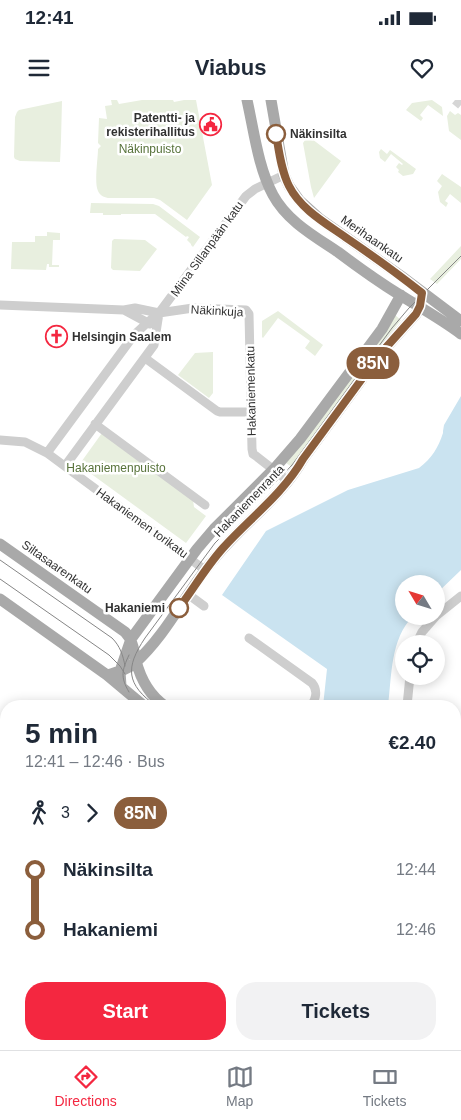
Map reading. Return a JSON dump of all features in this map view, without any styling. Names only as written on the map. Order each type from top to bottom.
[{"type":"main road","points":[[247,100],[267,182],[280,206],[294,221],[319,240],[401,295],[420,306],[454,321],[461,334]]},
{"type":"main road","points":[[271,100],[284,175]]},
{"type":"main road","name":"Merihaankatu","points":[[284,175],[294,194],[311,212],[401,276],[454,321]]},
{"type":"main road","name":"Hakaniemenranta","points":[[107,675],[125,669],[136,662],[161,634],[220,550],[288,481],[381,353],[412,318],[420,306],[422,293]]},
{"type":"main road","name":"Hakaniemenranta","points":[[121,686],[120,671],[130,639],[214,529],[274,469],[300,439],[382,329],[401,295]]},
{"type":"main road","name":"Siltasaarenkatu","points":[[0,544],[121,628],[130,639]]},
{"type":"main road","points":[[0,599],[107,675],[137,700]]},
{"type":"main road","points":[[130,639],[136,662],[147,690],[157,700]]},
{"type":"street","name":"Miina Sillanpään katu","points":[[47,453],[134,335],[159,313],[246,196],[267,182],[284,175]]},
{"type":"street","name":"Näkinkuja","points":[[0,305],[124,310],[135,308],[159,313],[193,308],[246,310],[249,314]]},
{"type":"street","name":"Näkinkuja","points":[[124,310],[158,327]]},
{"type":"street","points":[[64,466],[154,345],[159,313]]},
{"type":"street","name":"Hakaniemenkatu","points":[[249,314],[253,454],[288,481]]},
{"type":"street","points":[[145,358],[217,411],[251,412]]},
{"type":"street","points":[[95,424],[205,505]]},
{"type":"street","name":"Hakaniemen torikatu","points":[[0,440],[26,442],[47,453],[205,570]]},
{"type":"street","points":[[189,595],[204,606]]},
{"type":"street","points":[[445,609],[461,596]]},
{"type":"street","points":[[420,635],[428,625]]},
{"type":"street","points":[[248,638],[312,683],[316,693],[314,700]]},
{"type":"street","points":[[407,700],[409,685]]},
{"type":"green space","name":"Näkinpuisto","points":[[111,100],[117,100],[119,104],[142,100],[173,100],[174,102],[196,100],[212,185],[187,220],[160,200],[154,198],[108,198],[102,196],[99,192],[96,177],[98,149],[101,146],[98,143],[99,118],[107,119],[105,106],[112,105]]},
{"type":"green space","points":[[432,100],[442,107],[443,116],[428,105],[420,115],[423,118],[421,121],[406,110],[412,103]]},
{"type":"green space","points":[[62,101],[60,162],[20,161],[15,159],[15,117],[17,112]]},
{"type":"green space","points":[[450,111],[455,115],[458,113],[461,115],[461,140],[449,131],[447,116]]},
{"type":"green space","points":[[308,136],[341,161],[314,198],[303,143]]},
{"type":"green space","points":[[381,149],[387,154],[390,150],[416,169],[413,174],[403,176],[398,172],[399,170],[396,167],[399,163],[403,164],[391,154],[385,162],[380,158],[379,152]]},
{"type":"green space","points":[[442,174],[461,187],[461,203],[450,194],[445,201],[448,203],[446,207],[440,202],[438,192],[442,186],[437,181]]},
{"type":"green space","points":[[91,203],[153,204],[159,206],[200,237],[193,247],[187,240],[189,237],[186,237],[155,214],[103,215],[103,213],[90,213]]},
{"type":"green space","points":[[47,232],[60,233],[60,240],[53,240],[52,265],[59,265],[59,267],[49,267],[49,264],[47,264],[46,270],[11,269],[12,242],[35,242],[35,236],[47,236]]},
{"type":"green space","points":[[114,239],[145,240],[157,249],[140,271],[113,270],[111,268],[112,241]]},
{"type":"green space","points":[[461,246],[461,259],[437,284],[430,279]]},
{"type":"green space","points":[[278,311],[323,345],[315,356],[305,348],[310,341],[278,318],[262,337],[262,321]]},
{"type":"green space","points":[[395,315],[401,320],[292,467],[286,463]]},
{"type":"green space","points":[[213,352],[213,393],[209,398],[178,375],[195,353]]},
{"type":"green space","name":"Hakaniemenpuisto","points":[[102,433],[193,500],[194,507],[206,516],[186,543],[79,465]]},
{"type":"water","points":[[461,396],[461,570],[445,585],[445,575],[395,575],[395,625],[405,625],[400,635],[395,635],[395,651],[389,700],[324,700],[327,669],[222,595],[266,531],[348,490],[419,468],[437,448],[444,425]]},
{"type":"tunnel","points":[[455,100],[461,105]]},
{"type":"tram line","points":[[148,700],[134,683],[132,675],[134,658],[145,638],[215,543],[292,465],[392,328],[409,308],[461,256]]},
{"type":"tram line","points":[[0,560],[112,638],[121,651],[125,666]]},
{"type":"tram line","points":[[0,579],[109,655],[125,674]]},
{"type":"tram line","points":[[129,655],[123,674],[124,682],[129,692]]},
{"type":"bus line","name":"85N","points":[[179,608],[220,550],[276,494],[295,472],[381,353],[412,318],[420,306],[422,293],[304,206],[294,194],[284,175],[276,134]]},
{"type":"place","name":"Patentti- ja rekisterihallitus","points":[[211,125]]},
{"type":"place","name":"Näkinsilta","points":[[276,134]]},
{"type":"place","name":"Helsingin Saalem","points":[[56,337]]},
{"type":"place","name":"Hakaniemi","points":[[179,608]]}]
